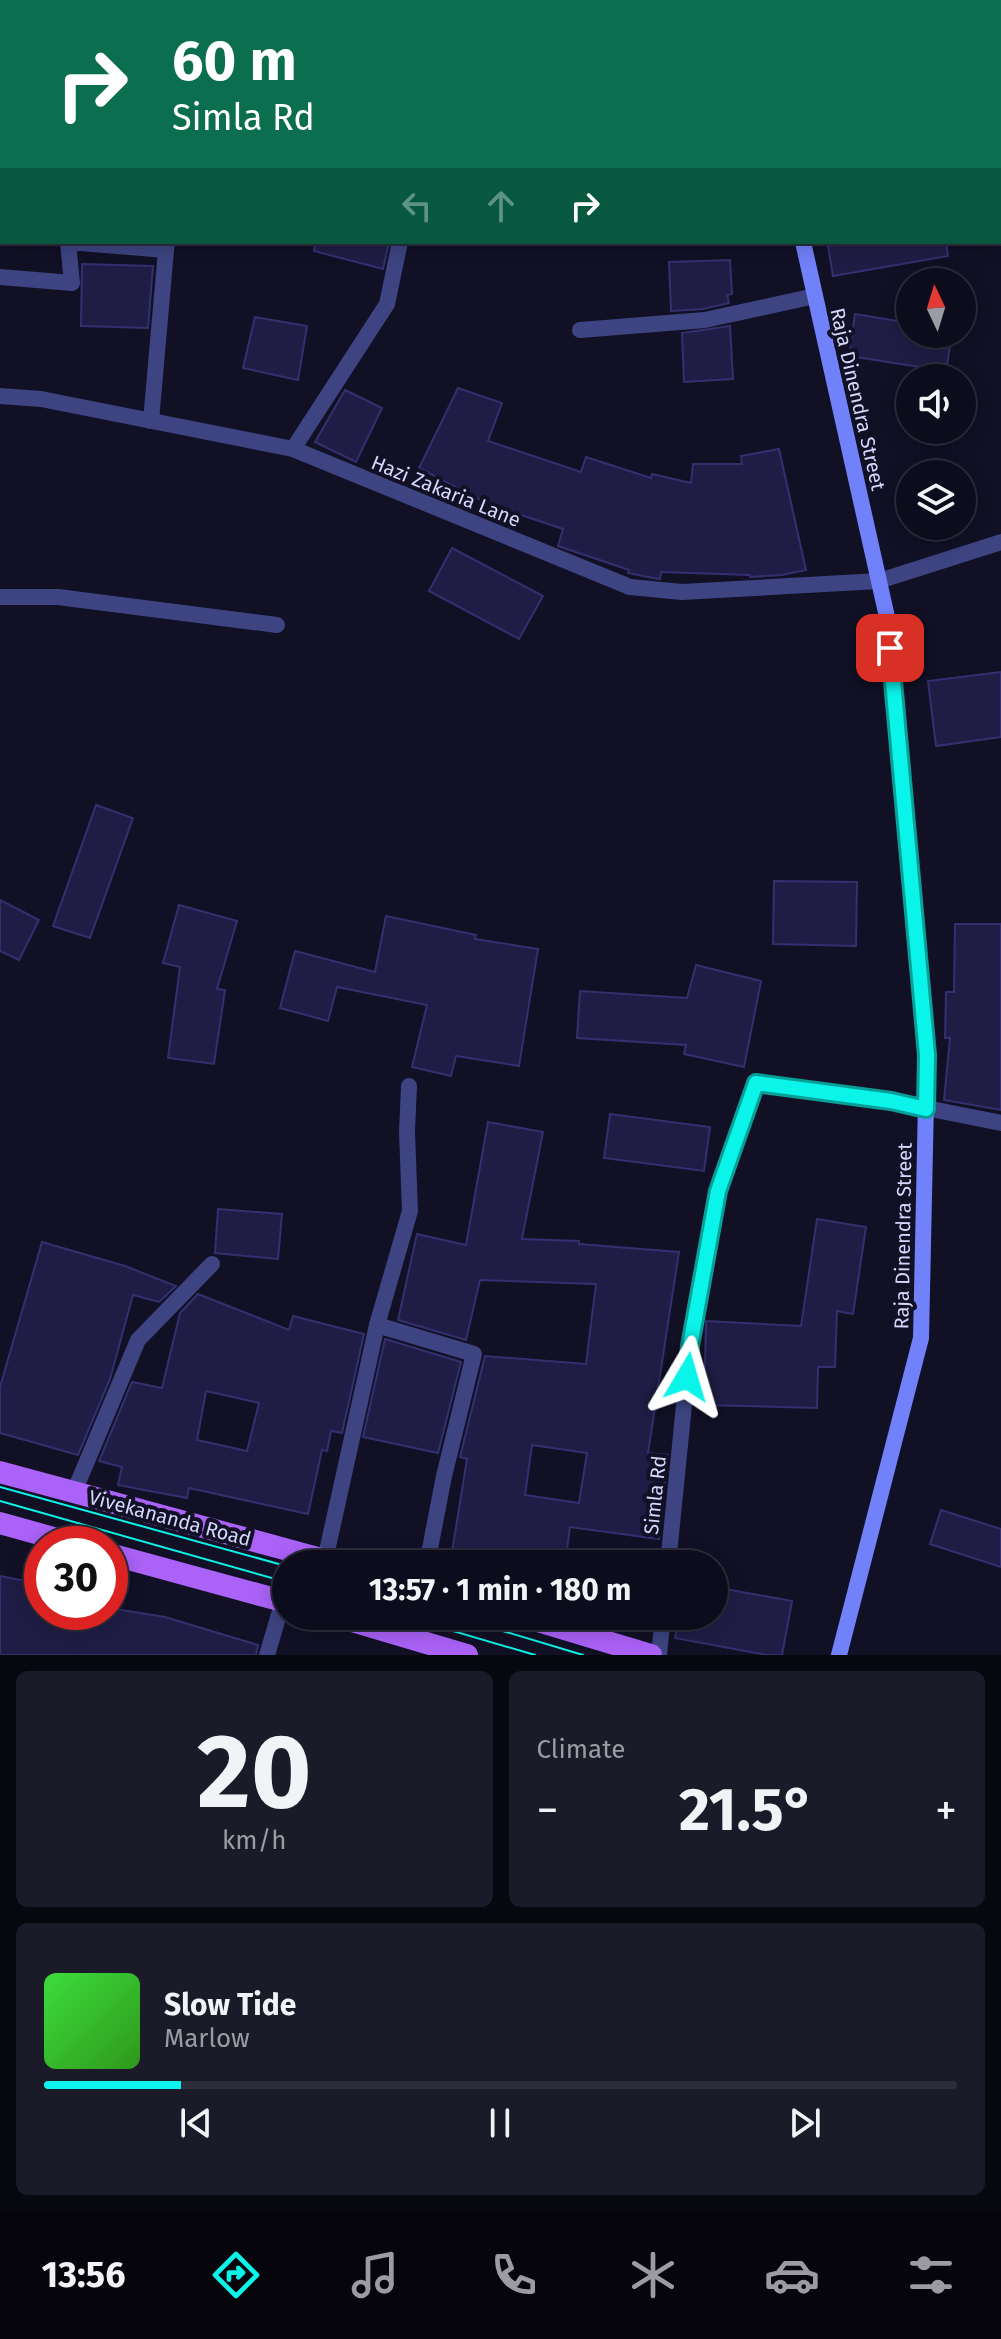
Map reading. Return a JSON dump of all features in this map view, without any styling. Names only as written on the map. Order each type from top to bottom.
[{"type":"main road","name":"Raja Dinendra Street","points":[[803,244],[887,617],[927,1055],[921,1338],[839,1655]]},
{"type":"main road","name":"Vivekananda Road","points":[[0,1472],[288,1550]]},
{"type":"main road","points":[[0,1523],[24,1530]]},
{"type":"main road","points":[[128,1559],[272,1598]]},
{"type":"main road","points":[[382,1630],[467,1655]]},
{"type":"main road","points":[[568,1630],[651,1655]]},
{"type":"street","points":[[0,277],[72,283],[68,244]]},
{"type":"street","points":[[118,244],[167,246],[151,421]]},
{"type":"street","points":[[293,449],[387,304],[400,244]]},
{"type":"street","points":[[580,330],[705,320],[815,296]]},
{"type":"street","name":"Hazi Zakaria Lane","points":[[0,396],[41,399],[293,449],[630,587],[682,592],[879,581],[1001,542]]},
{"type":"street","points":[[0,597],[58,597],[277,625]]},
{"type":"street","name":"Simla Rd","points":[[669,1550],[690,1346],[718,1191],[756,1083],[891,1101],[926,1109]]},
{"type":"street","points":[[334,1550],[377,1325],[410,1211],[409,1086]]},
{"type":"street","points":[[926,1109],[1001,1123]]},
{"type":"street","points":[[74,1492],[138,1340],[212,1264]]},
{"type":"street","points":[[377,1325],[474,1354],[430,1550]]},
{"type":"street","points":[[267,1655],[275,1630]]},
{"type":"street","points":[[659,1655],[662,1630]]},
{"type":"building","points":[[315,244],[389,244],[383,269],[314,251]]},
{"type":"building","points":[[946,244],[948,256],[833,276],[828,246]]},
{"type":"building","points":[[730,260],[732,294],[727,295],[729,303],[671,311],[669,262]]},
{"type":"building","points":[[82,264],[153,266],[148,328],[81,326]]},
{"type":"building","points":[[855,314],[896,321],[896,348],[950,348],[947,364],[901,364],[849,356]]},
{"type":"building","points":[[255,317],[307,326],[298,380],[243,368]]},
{"type":"building","points":[[730,326],[733,379],[684,382],[682,333]]},
{"type":"building","points":[[458,388],[502,403],[488,441],[581,472],[586,457],[651,478],[652,474],[691,483],[693,464],[742,464],[741,456],[779,449],[806,570],[750,577],[661,572],[660,579],[628,573],[629,570],[558,546],[563,529],[488,504],[419,468]]},
{"type":"building","points":[[345,390],[382,408],[356,462],[315,442]]},
{"type":"building","points":[[452,548],[543,596],[519,639],[429,591]]},
{"type":"building","points":[[1001,672],[1001,737],[936,746],[928,681]]},
{"type":"building","points":[[96,805],[133,818],[90,938],[53,926]]},
{"type":"building","points":[[774,881],[857,882],[856,946],[773,944]]},
{"type":"building","points":[[0,900],[39,920],[19,960],[0,951]]},
{"type":"building","points":[[179,905],[237,921],[217,989],[225,990],[214,1064],[168,1058],[180,967],[163,963]]},
{"type":"building","points":[[386,916],[476,935],[475,939],[538,949],[519,1066],[456,1056],[451,1076],[412,1067],[427,1005],[337,987],[328,1021],[280,1008],[295,951],[375,972]]},
{"type":"building","points":[[955,924],[1001,924],[1001,1110],[944,1100],[950,1038],[945,1038],[946,992],[954,992]]},
{"type":"building","points":[[696,965],[761,981],[744,1067],[684,1054],[686,1045],[577,1038],[580,991],[687,998]]},
{"type":"building","points":[[610,1114],[710,1127],[704,1171],[604,1158]]},
{"type":"building","points":[[488,1122],[543,1132],[522,1239],[579,1241],[579,1244],[679,1252],[648,1453],[668,1455],[659,1539],[570,1527],[567,1550],[452,1550],[467,1459],[460,1457],[485,1356],[586,1364],[596,1284],[480,1280],[466,1340],[398,1320],[417,1234],[466,1245]],"holes":[[[532,1445],[587,1453],[579,1503],[525,1495]]]},
{"type":"building","points":[[218,1209],[282,1214],[278,1259],[215,1253]]},
{"type":"building","points":[[817,1219],[866,1227],[853,1314],[837,1311],[835,1367],[818,1367],[817,1408],[704,1405],[706,1321],[801,1326]]},
{"type":"building","points":[[42,1242],[125,1266],[176,1286],[159,1302],[133,1295],[110,1379],[78,1455],[0,1433],[0,1387]]},
{"type":"building","points":[[198,1294],[289,1330],[293,1316],[364,1334],[342,1433],[331,1431],[327,1451],[322,1450],[308,1514],[189,1488],[187,1498],[118,1485],[122,1467],[99,1461],[132,1382],[162,1388],[180,1313]],"holes":[[[206,1391],[259,1403],[247,1451],[197,1440]]]},
{"type":"building","points":[[385,1339],[461,1362],[438,1453],[363,1437]]},
{"type":"building","points":[[941,1510],[1001,1529],[1001,1567],[930,1544]]},
{"type":"building","points":[[0,1576],[24,1581],[24,1630],[128,1630],[128,1611],[165,1617],[258,1645],[256,1655],[0,1655]]},
{"type":"building","points":[[728,1590],[792,1601],[782,1655],[675,1638],[676,1630],[728,1630]]},
{"type":"tram line","points":[[0,1487],[272,1562]]},
{"type":"tram line","points":[[0,1501],[272,1578]]},
{"type":"tram line","points":[[450,1630],[535,1655]]},
{"type":"tram line","points":[[500,1630],[583,1655]]},
{"type":"route","points":[[687,1377],[718,1191],[756,1083],[891,1101],[926,1109],[927,1055],[890,648]]}]
